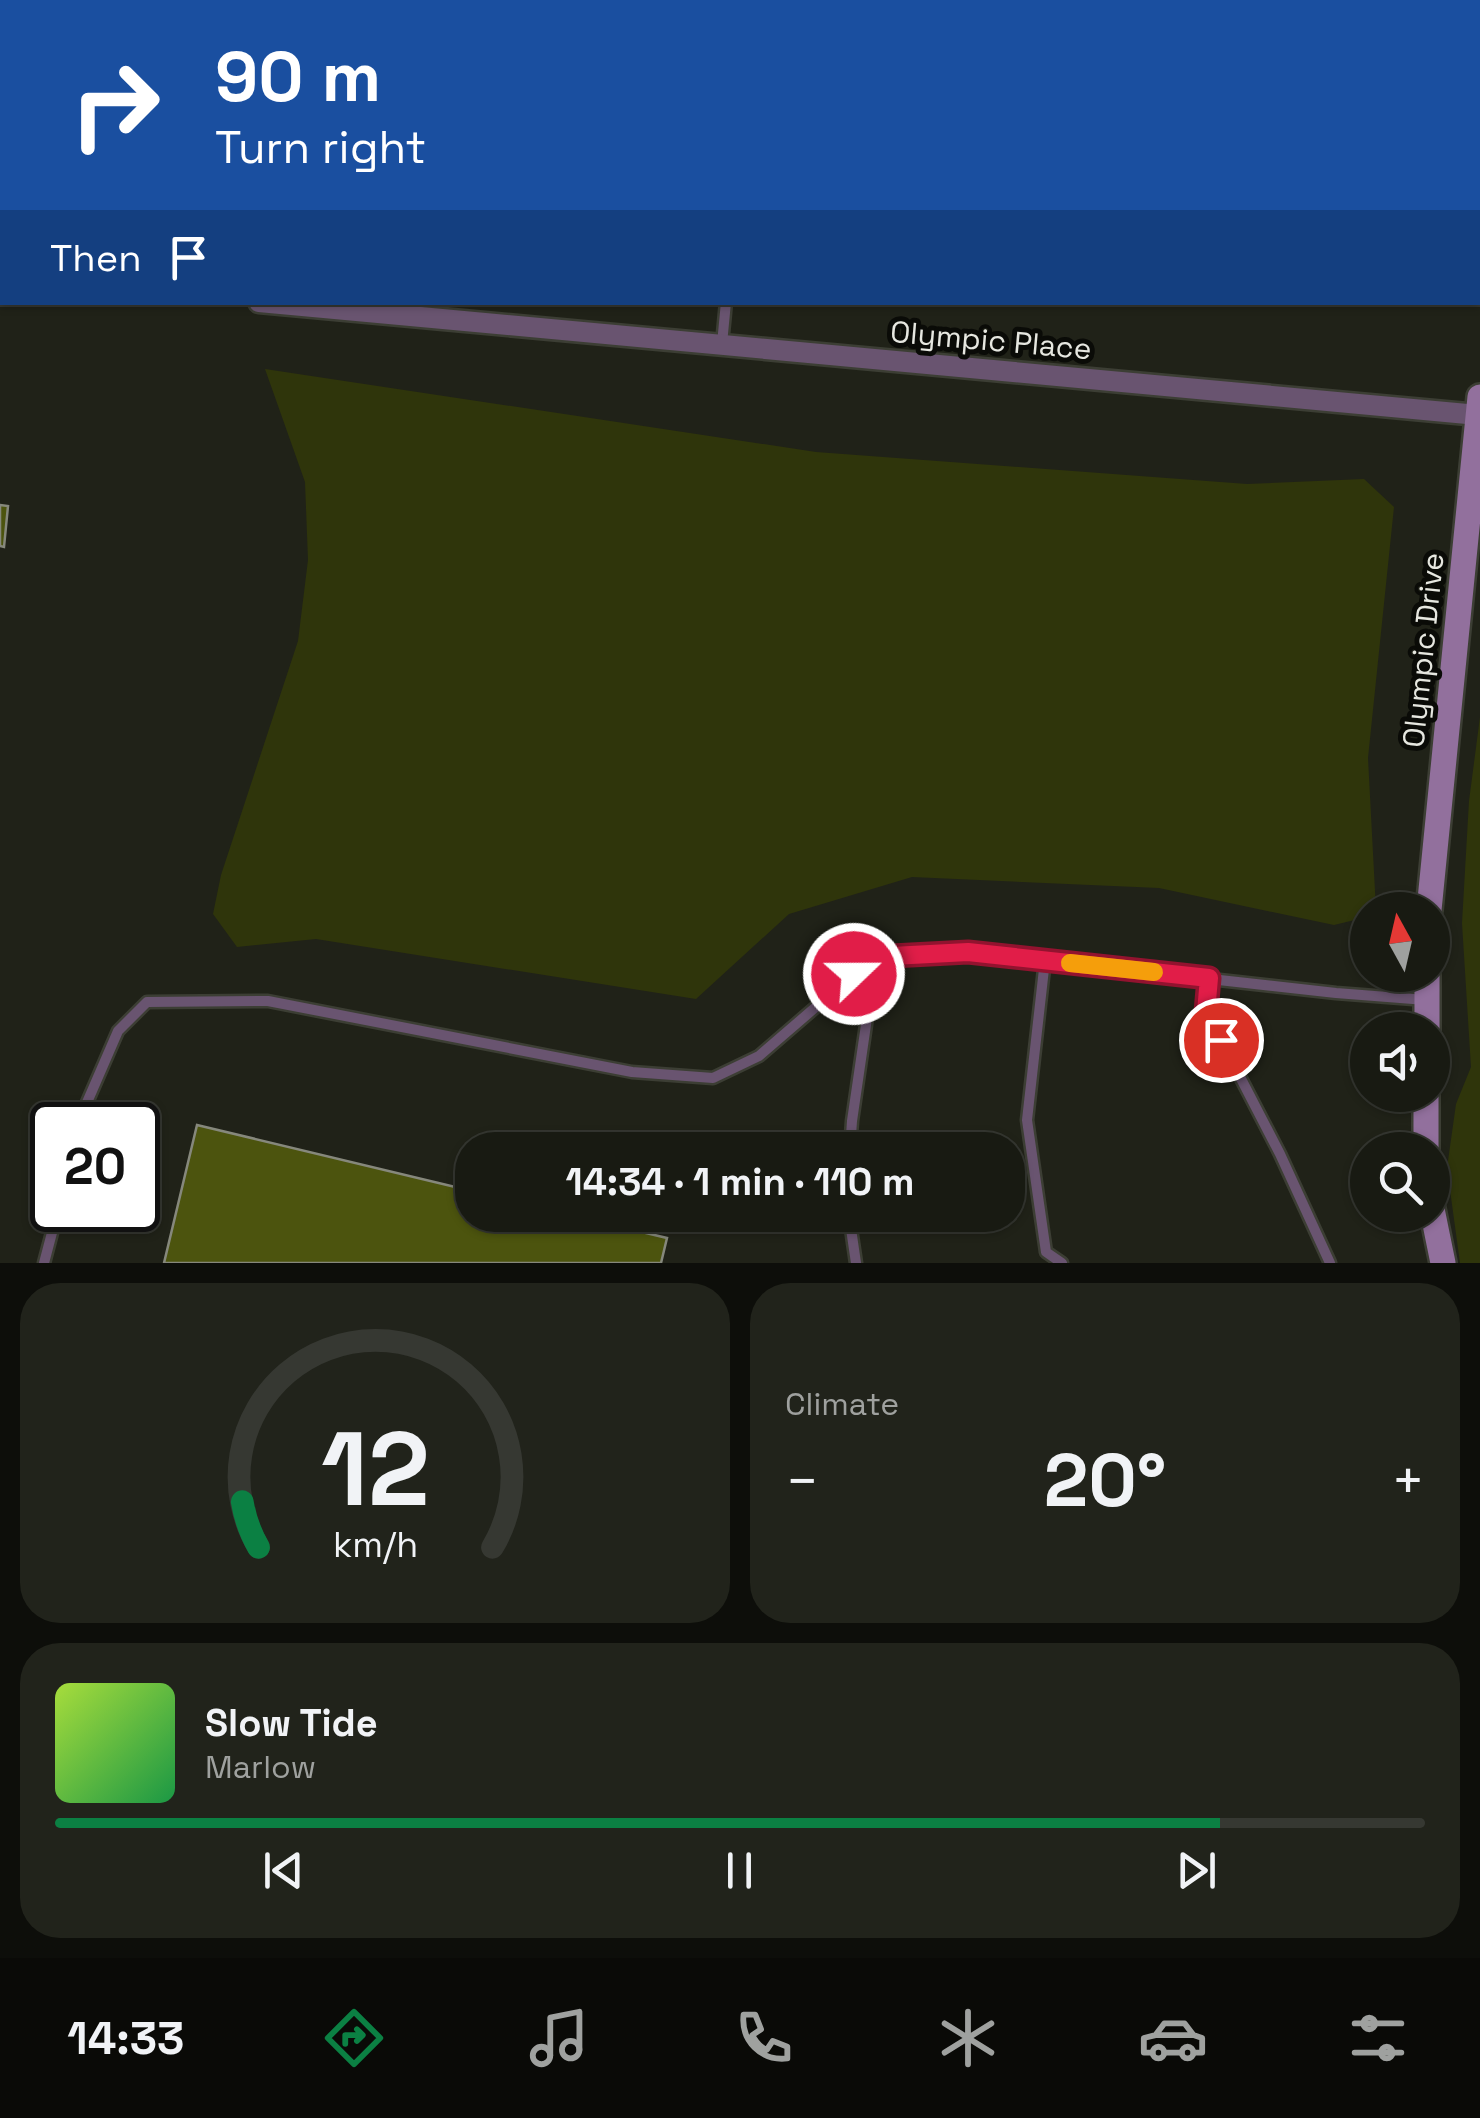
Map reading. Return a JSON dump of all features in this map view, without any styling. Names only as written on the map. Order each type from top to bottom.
[{"type":"street","name":"Olympic Place","points":[[291,305],[722,345],[1479,406]]},
{"type":"street","name":"Olympic Drive","points":[[1430,892],[1479,406]]},
{"type":"street","points":[[1437,1232],[1443,1263]]},
{"type":"lane","points":[[722,345],[726,305]]},
{"type":"lane","points":[[88,1102],[118,1030],[146,1002],[268,1000],[632,1072],[712,1078],[759,1056],[854,974],[892,956],[968,952],[1209,978],[1350,984]]},
{"type":"lane","points":[[1046,960],[1027,1120],[1046,1252],[1062,1263]]},
{"type":"lane","points":[[851,1132],[875,963]]},
{"type":"lane","points":[[1209,978],[1206,1012],[1280,1154],[1330,1263]]},
{"type":"lane","points":[[44,1263],[52,1232]]},
{"type":"lane","points":[[851,1232],[856,1263]]},
{"type":"green space","points":[[265,369],[816,452],[1247,484],[1364,479],[1394,507],[1368,758],[1375,892],[1350,892],[1350,921],[1334,925],[1159,888],[912,877],[789,914],[696,999],[316,939],[237,947],[213,914],[221,875],[298,641],[308,560],[305,482]]},
{"type":"green space","points":[[1480,717],[1480,1263],[1460,1263],[1450,1190],[1450,1147],[1456,1104],[1471,1067],[1462,923],[1469,801]]},
{"type":"building","points":[[0,505],[8,506],[4,547],[0,546]]},
{"type":"building","points":[[197,1125],[455,1187],[455,1232],[642,1232],[667,1238],[661,1263],[164,1263]]},
{"type":"slow traffic","points":[[1070,963],[1154,972]]},
{"type":"route","points":[[854,974],[892,956],[968,952],[1209,978],[1206,1012],[1221,1040]]}]
